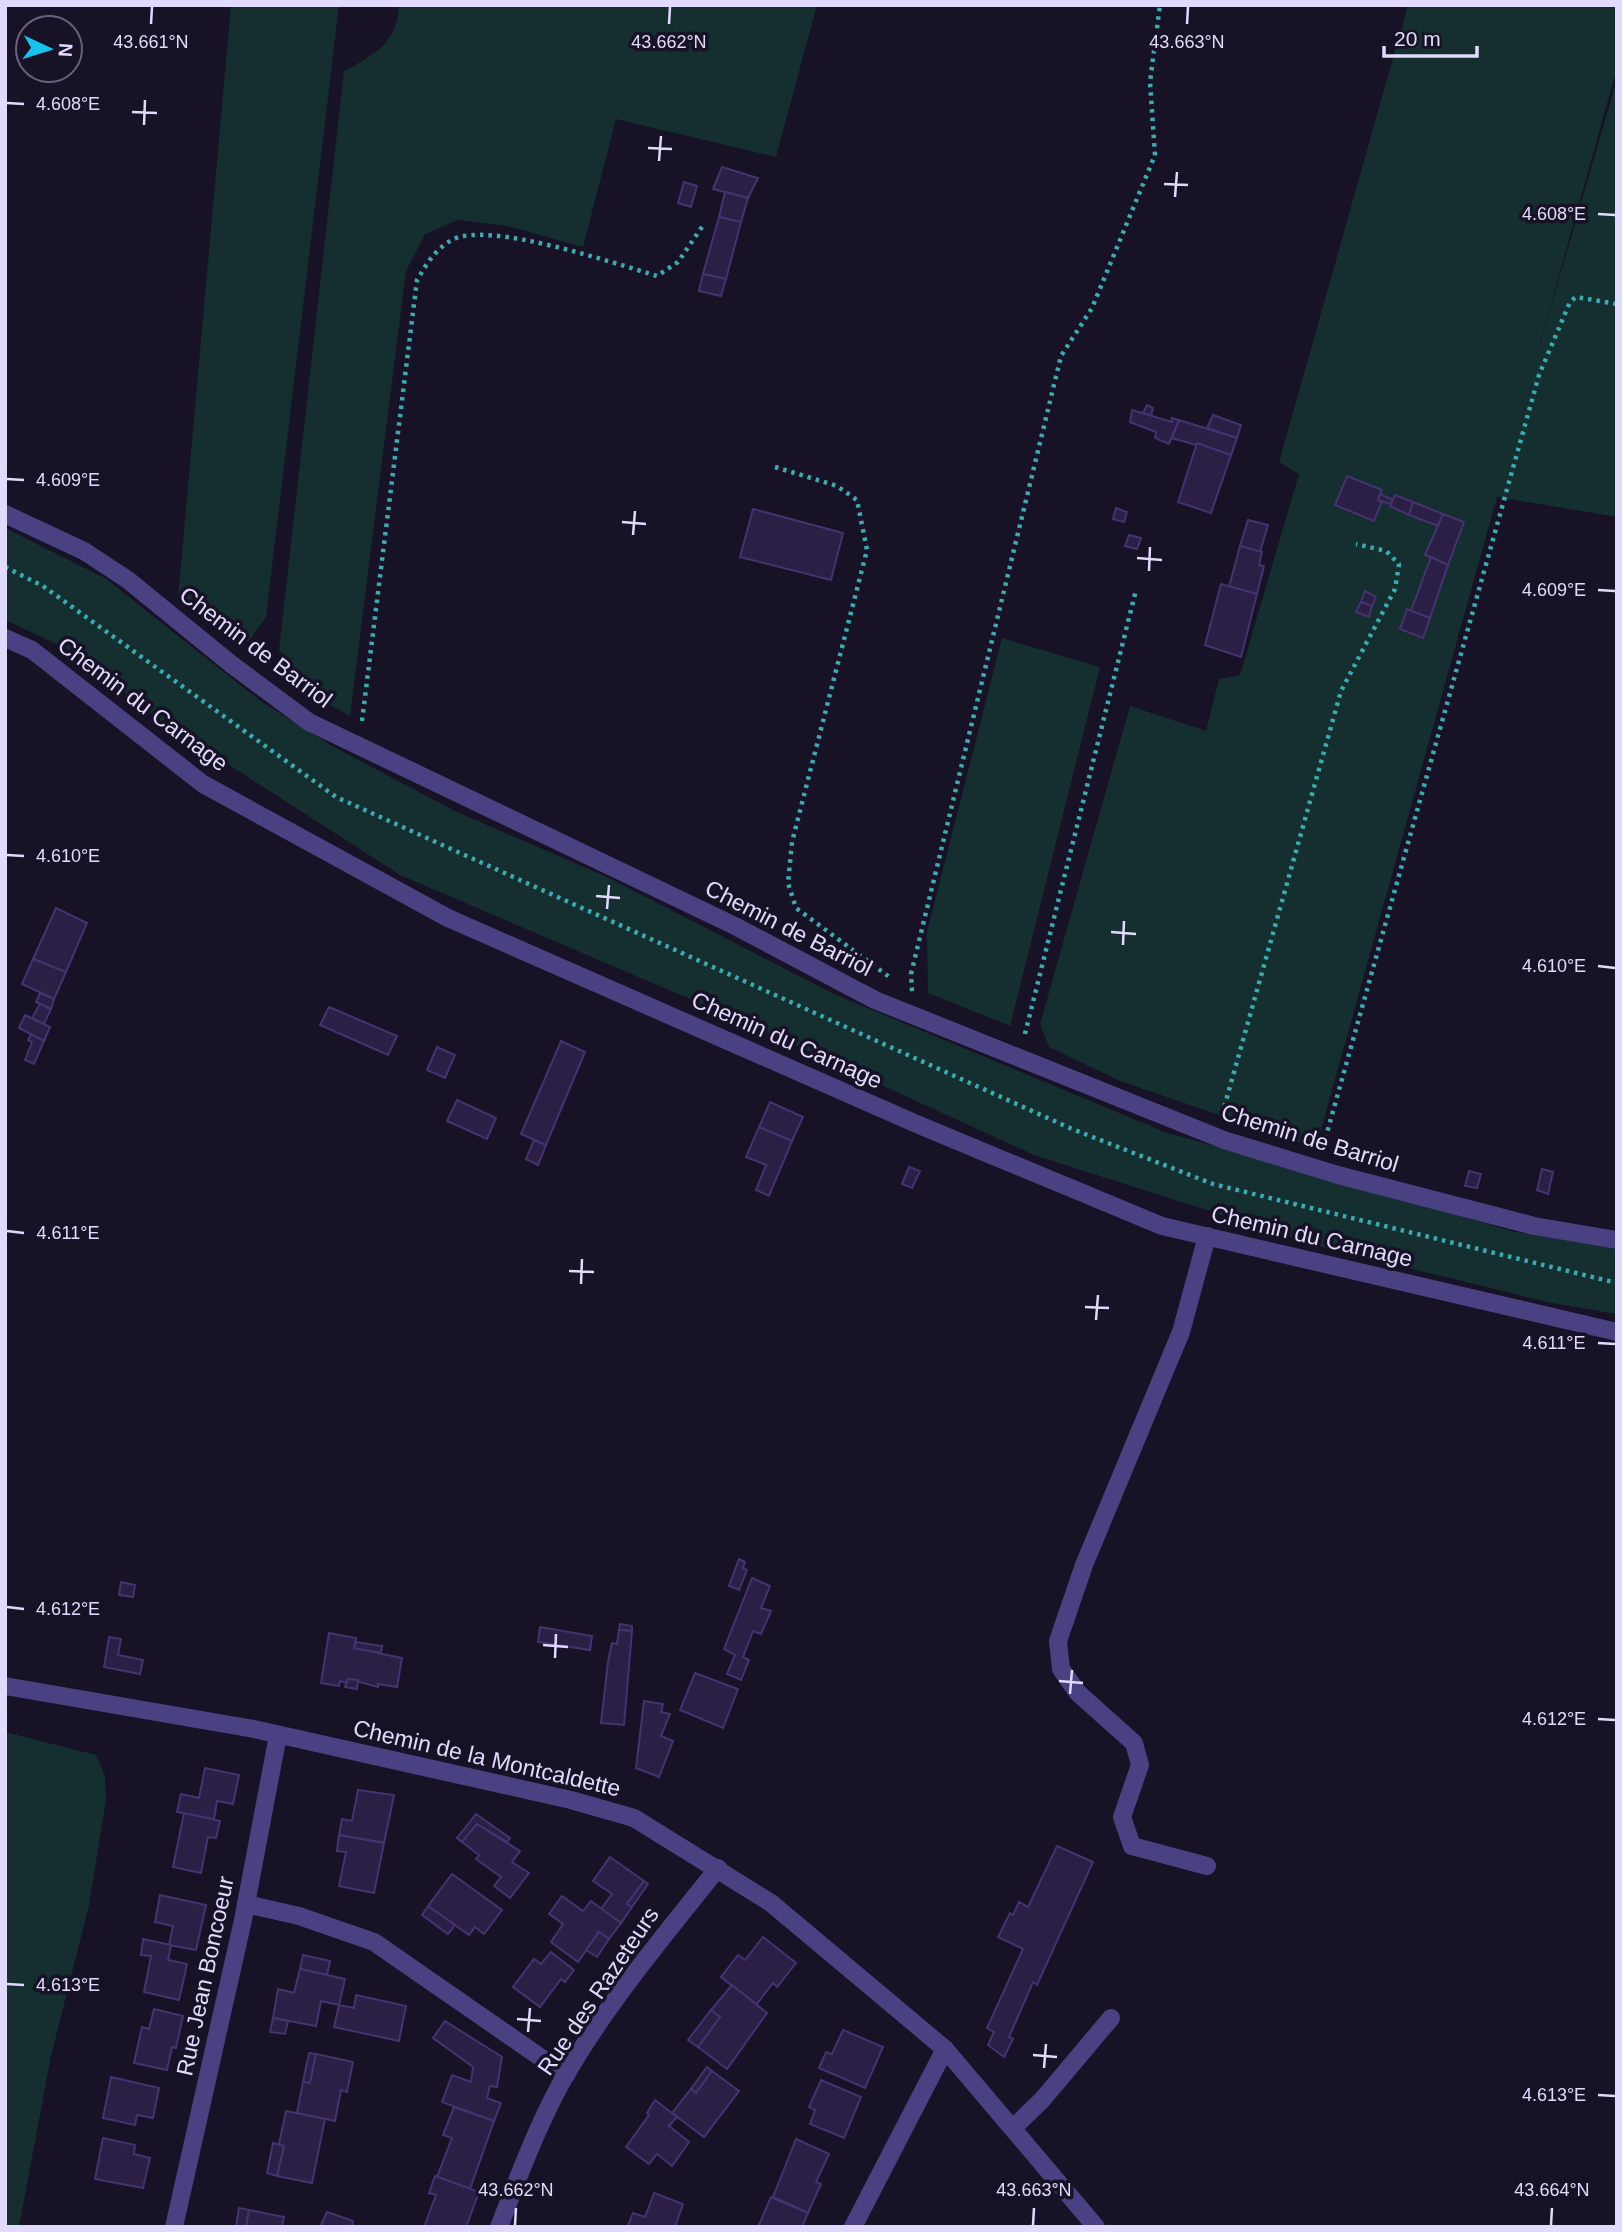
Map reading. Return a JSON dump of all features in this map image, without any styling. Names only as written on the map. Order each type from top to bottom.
[{"type":"street","name":"Chemin de Barriol","points":[[5,514],[84,551],[128,580],[231,664],[309,722],[723,920],[875,1000],[1027,1063],[1216,1136],[1317,1168],[1534,1226],[1617,1240]]},
{"type":"street","name":"Chemin du Carnage","points":[[5,638],[32,650],[203,784],[448,918],[919,1125],[1162,1226],[1617,1332]]},
{"type":"street","points":[[1207,1236],[1181,1332],[1084,1565],[1058,1642],[1061,1669],[1078,1693],[1134,1744],[1140,1765],[1122,1818],[1132,1846],[1207,1866]]},
{"type":"street","name":"Chemin de la Montcaldette","points":[[5,1686],[278,1735],[559,1797],[634,1818],[771,1903],[945,2049],[1097,2227]]},
{"type":"street","name":"Rue Jean Boncoeur","points":[[174,2227],[246,1904],[278,1735]]},
{"type":"street","name":"Rue des Razeteurs","points":[[499,2227],[523,2164],[566,2075],[664,1936],[718,1868]]},
{"type":"street","points":[[246,1904],[299,1916],[374,1942],[566,2075]]},
{"type":"street","points":[[1013,2129],[1042,2100],[1111,2018]]},
{"type":"street","points":[[853,2227],[945,2049]]},
{"type":"path","points":[[775,467],[837,486],[857,500],[867,550],[792,842],[788,883],[796,908],[912,994],[911,974],[1061,356],[1093,309],[1155,155],[1150,82],[1160,5]]},
{"type":"path","points":[[359,747],[417,280],[432,256],[453,239],[483,234],[573,251],[657,276],[678,262],[704,224]]},
{"type":"path","points":[[1317,1168],[1539,375],[1570,302],[1576,297],[1617,304]]},
{"type":"path","points":[[1216,1136],[1341,691],[1395,589],[1399,564],[1386,551],[1356,544]]},
{"type":"path","points":[[1027,1063],[1024,1029],[1136,590]]},
{"type":"green space","points":[[231,5],[339,5],[266,617],[248,642],[231,640],[178,598]]},
{"type":"green space","points":[[399,5],[817,5],[776,157],[616,119],[583,247],[507,226],[458,220],[425,234],[406,271],[350,716],[303,690],[279,650],[344,71],[374,53],[389,39]]},
{"type":"green space","points":[[1408,5],[1617,5],[1617,68],[1538,351],[1617,79],[1617,517],[1497,497],[1316,1148],[1120,1081],[1049,1047],[1040,1024],[1130,706],[1206,731],[1219,679],[1240,675],[1299,474],[1279,462]]},
{"type":"green space","points":[[5,528],[105,578],[259,700],[332,746],[457,812],[607,877],[834,994],[1165,1132],[1516,1232],[1617,1248],[1617,1314],[1552,1303],[1322,1247],[1034,1155],[753,1026],[400,875],[161,721],[67,649],[5,620]]},
{"type":"green space","points":[[1002,638],[1100,667],[1010,1026],[928,993],[927,932]]},
{"type":"green space","points":[[5,1732],[96,1755],[105,1776],[106,1800],[89,1905],[51,2056],[19,2227],[5,2227]]},
{"type":"building","points":[[722,167],[758,178],[748,198],[713,189]]},
{"type":"building","points":[[684,182],[697,186],[691,207],[678,203]]},
{"type":"building","points":[[725,192],[748,198],[741,222],[719,217]]},
{"type":"building","points":[[719,217],[741,222],[726,279],[703,274]]},
{"type":"building","points":[[703,274],[726,279],[721,296],[699,291]]},
{"type":"building","points":[[1147,405],[1153,408],[1151,416],[1143,413]]},
{"type":"building","points":[[1132,410],[1172,422],[1172,418],[1179,420],[1169,444],[1155,438],[1156,432],[1130,422]]},
{"type":"building","points":[[1213,415],[1241,425],[1237,438],[1207,428]]},
{"type":"building","points":[[1179,420],[1237,438],[1231,455],[1172,438]]},
{"type":"building","points":[[1197,443],[1231,455],[1211,513],[1178,502]]},
{"type":"building","points":[[1347,476],[1382,490],[1378,500],[1382,501],[1374,521],[1335,505]]},
{"type":"building","points":[[1380,494],[1393,500],[1391,504],[1378,500]]},
{"type":"building","points":[[1395,495],[1413,502],[1409,515],[1390,506]]},
{"type":"building","points":[[1413,502],[1443,514],[1438,526],[1409,515]]},
{"type":"building","points":[[1116,508],[1127,512],[1124,522],[1113,519]]},
{"type":"building","points":[[753,509],[843,533],[831,580],[740,557]]},
{"type":"building","points":[[1443,514],[1464,522],[1448,565],[1425,555]]},
{"type":"building","points":[[1248,520],[1268,525],[1260,552],[1240,546]]},
{"type":"building","points":[[1129,535],[1141,538],[1137,549],[1125,546]]},
{"type":"building","points":[[1240,546],[1262,552],[1259,565],[1264,566],[1257,594],[1229,587]]},
{"type":"building","points":[[1431,557],[1448,565],[1430,618],[1411,611]]},
{"type":"building","points":[[1221,584],[1257,594],[1241,657],[1205,645]]},
{"type":"building","points":[[1365,591],[1376,597],[1372,606],[1361,602]]},
{"type":"building","points":[[1361,602],[1372,606],[1369,617],[1356,612]]},
{"type":"building","points":[[1407,609],[1430,618],[1423,638],[1400,629]]},
{"type":"building","points":[[56,908],[87,923],[66,972],[33,959]]},
{"type":"building","points":[[33,959],[66,972],[54,999],[22,984]]},
{"type":"building","points":[[40,993],[54,999],[51,1009],[36,1002]]},
{"type":"building","points":[[40,1004],[51,1009],[44,1024],[32,1018]]},
{"type":"building","points":[[329,1007],[397,1036],[388,1055],[320,1025]]},
{"type":"building","points":[[25,1015],[50,1027],[44,1041],[19,1028]]},
{"type":"building","points":[[31,1034],[44,1041],[34,1064],[25,1060],[32,1042],[28,1040]]},
{"type":"building","points":[[561,1041],[585,1052],[546,1145],[521,1134]]},
{"type":"building","points":[[437,1047],[455,1055],[445,1078],[427,1070]]},
{"type":"building","points":[[457,1100],[496,1118],[487,1139],[447,1121]]},
{"type":"building","points":[[770,1102],[803,1117],[792,1141],[759,1127]]},
{"type":"building","points":[[759,1127],[792,1141],[769,1196],[756,1190],[766,1165],[746,1157]]},
{"type":"building","points":[[534,1140],[546,1145],[538,1165],[526,1159]]},
{"type":"building","points":[[909,1167],[920,1171],[912,1188],[902,1184]]},
{"type":"building","points":[[1542,1169],[1553,1172],[1548,1194],[1537,1190]]},
{"type":"building","points":[[1469,1171],[1481,1174],[1477,1188],[1465,1186]]},
{"type":"building","points":[[739,1559],[745,1562],[743,1568],[747,1570],[739,1590],[729,1586]]},
{"type":"building","points":[[752,1578],[770,1586],[761,1608],[771,1611],[761,1634],[753,1631],[743,1657],[749,1660],[741,1680],[727,1674],[735,1655],[724,1649]]},
{"type":"building","points":[[121,1582],[135,1585],[133,1597],[119,1595]]},
{"type":"building","points":[[620,1624],[632,1626],[632,1631],[619,1630]]},
{"type":"building","points":[[540,1627],[592,1636],[590,1650],[538,1642]]},
{"type":"building","points":[[619,1630],[632,1631],[624,1725],[601,1723],[608,1662],[612,1643],[617,1644]]},
{"type":"building","points":[[329,1633],[356,1638],[354,1648],[402,1658],[397,1687],[378,1684],[378,1687],[348,1679],[347,1683],[340,1681],[339,1686],[321,1683]]},
{"type":"building","points":[[109,1637],[121,1639],[118,1655],[143,1660],[140,1674],[104,1667]]},
{"type":"building","points":[[356,1642],[382,1646],[381,1653],[354,1648]]},
{"type":"building","points":[[695,1673],[738,1689],[723,1728],[680,1710]]},
{"type":"building","points":[[348,1679],[358,1680],[357,1689],[345,1687]]},
{"type":"building","points":[[644,1701],[663,1704],[661,1712],[670,1714],[661,1736],[673,1741],[659,1777],[636,1768]]},
{"type":"building","points":[[205,1768],[239,1775],[233,1804],[217,1801],[214,1819],[177,1812],[181,1794],[199,1798]]},
{"type":"building","points":[[358,1790],[394,1795],[384,1843],[339,1835],[342,1819],[352,1821]]},
{"type":"building","points":[[184,1813],[220,1821],[216,1838],[208,1837],[201,1873],[173,1867]]},
{"type":"building","points":[[476,1814],[510,1838],[507,1842],[477,1824],[462,1842],[457,1838]]},
{"type":"building","points":[[477,1824],[520,1851],[512,1862],[529,1873],[510,1898],[494,1886],[501,1877],[476,1859],[479,1855],[462,1842]]},
{"type":"building","points":[[339,1835],[384,1843],[374,1893],[339,1886],[346,1852],[337,1851]]},
{"type":"building","points":[[1057,1846],[1093,1862],[1037,1985],[1033,1982],[1009,2037],[1013,2039],[1004,2057],[988,2045],[994,2032],[987,2028],[1023,1949],[998,1937],[1019,1902],[1028,1907]]},
{"type":"building","points":[[610,1857],[644,1881],[627,1904],[632,1907],[621,1923],[601,1909],[612,1894],[593,1881]]},
{"type":"building","points":[[452,1874],[502,1910],[484,1934],[475,1927],[469,1935],[428,1906]]},
{"type":"building","points":[[644,1881],[648,1884],[632,1907],[627,1904]]},
{"type":"building","points":[[160,1895],[206,1905],[196,1950],[169,1945],[173,1926],[155,1922]]},
{"type":"building","points":[[562,1896],[583,1911],[591,1901],[621,1923],[609,1939],[599,1932],[578,1962],[551,1942],[563,1924],[549,1914]]},
{"type":"building","points":[[428,1906],[455,1925],[448,1934],[422,1915]]},
{"type":"building","points":[[599,1932],[609,1939],[597,1957],[586,1950]]},
{"type":"building","points":[[763,1937],[796,1963],[777,1987],[773,1983],[756,2005],[721,1977],[738,1955],[745,1960]]},
{"type":"building","points":[[143,1939],[171,1945],[168,1960],[187,1964],[179,2000],[144,1992],[151,1956],[141,1955]]},
{"type":"building","points":[[551,1952],[574,1970],[565,1982],[561,1979],[540,2007],[513,1987],[534,1959],[541,1964]]},
{"type":"building","points":[[303,1955],[330,1961],[327,1975],[300,1969]]},
{"type":"building","points":[[300,1969],[345,1979],[339,2005],[321,2001],[316,2026],[273,2018],[278,1989],[294,1993]]},
{"type":"building","points":[[732,1985],[767,2013],[727,2069],[698,2047],[720,2017],[711,2010]]},
{"type":"building","points":[[356,1995],[406,2006],[399,2041],[334,2027],[339,2005],[354,2008]]},
{"type":"building","points":[[154,2009],[183,2016],[176,2048],[172,2047],[167,2070],[134,2063],[142,2027],[149,2029]]},
{"type":"building","points":[[711,2010],[720,2017],[698,2047],[688,2040]]},
{"type":"building","points":[[273,2018],[288,2021],[285,2034],[270,2032]]},
{"type":"building","points":[[445,2021],[502,2057],[497,2087],[490,2086],[487,2098],[501,2103],[494,2121],[442,2102],[452,2075],[471,2082],[473,2067],[433,2038]]},
{"type":"building","points":[[843,2030],[883,2047],[865,2088],[819,2068],[826,2052],[832,2054]]},
{"type":"building","points":[[309,2053],[316,2054],[310,2083],[303,2082]]},
{"type":"building","points":[[316,2054],[353,2062],[347,2092],[341,2090],[335,2121],[297,2113],[303,2082],[310,2083]]},
{"type":"building","points":[[707,2067],[712,2071],[696,2093],[691,2089]]},
{"type":"building","points":[[712,2071],[739,2091],[704,2137],[672,2113],[691,2089],[696,2093]]},
{"type":"building","points":[[111,2077],[159,2088],[153,2118],[137,2115],[135,2125],[103,2118]]},
{"type":"building","points":[[821,2080],[861,2097],[844,2138],[810,2124],[815,2110],[809,2107]]},
{"type":"building","points":[[655,2100],[677,2117],[669,2126],[689,2142],[672,2166],[657,2154],[649,2164],[626,2147],[649,2115],[647,2113]]},
{"type":"building","points":[[454,2107],[494,2121],[470,2189],[437,2177],[452,2138],[443,2135]]},
{"type":"building","points":[[286,2111],[325,2119],[312,2183],[277,2176],[284,2146],[279,2144]]},
{"type":"building","points":[[103,2138],[135,2145],[134,2154],[150,2158],[143,2188],[95,2179]]},
{"type":"building","points":[[796,2139],[829,2154],[816,2182],[821,2184],[808,2213],[773,2197]]},
{"type":"building","points":[[273,2143],[284,2146],[277,2176],[267,2173]]},
{"type":"building","points":[[435,2176],[479,2192],[466,2227],[424,2227],[436,2195],[429,2193]]},
{"type":"building","points":[[654,2193],[683,2204],[675,2227],[628,2226],[633,2213],[645,2217]]},
{"type":"building","points":[[771,2197],[808,2213],[802,2227],[758,2227]]},
{"type":"building","points":[[239,2208],[249,2210],[246,2227],[236,2227]]},
{"type":"building","points":[[249,2210],[284,2217],[282,2227],[246,2227]]},
{"type":"building","points":[[327,2212],[353,2221],[352,2227],[320,2227]]}]
